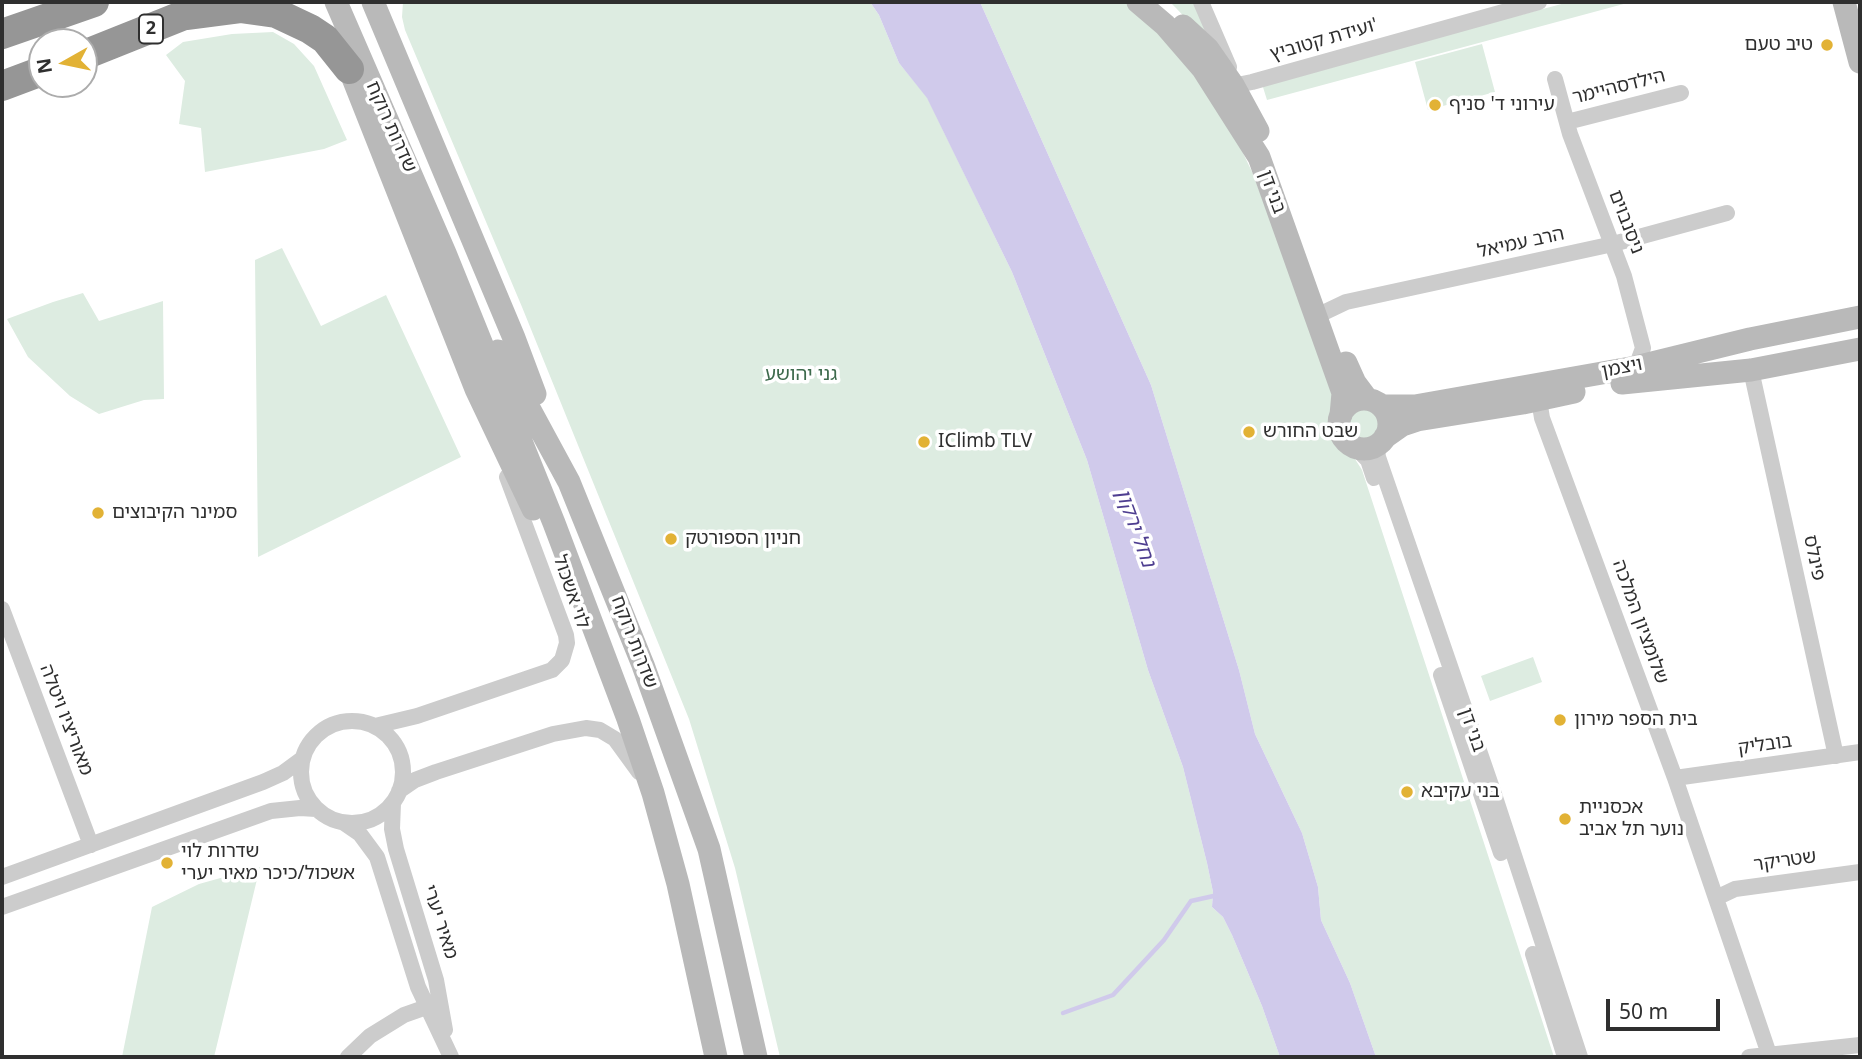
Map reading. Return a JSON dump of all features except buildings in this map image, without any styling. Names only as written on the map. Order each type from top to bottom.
[{"type":"highway","points":[[2,34],[94,2]]},
{"type":"highway","name":"2","points":[[98,50],[218,2]]},
{"type":"highway","points":[[186,15],[240,8],[276,13],[325,39],[349,69]]},
{"type":"highway","points":[[2,86],[28,76]]},
{"type":"main road","points":[[321,2],[476,389],[628,719]]},
{"type":"main road","name":"שדרות רוקח","points":[[336,2],[445,253],[549,510],[628,719],[653,793],[678,884],[716,1057]]},
{"type":"main road","points":[[373,2],[514,338],[569,482]]},
{"type":"main road","points":[[390,2],[389,21],[396,55]]},
{"type":"main road","name":"בני דן","points":[[1138,2],[1166,25],[1203,69],[1259,157],[1343,393],[1341,415]]},
{"type":"main road","name":"בני דן","points":[[1155,2],[1208,50],[1238,89],[1270,157],[1325,312],[1355,383],[1375,402]]},
{"type":"main road","points":[[1844,2],[1860,62]]},
{"type":"main road","name":"שדרות רוקח","points":[[445,253],[569,482],[625,615],[709,849],[756,1057]]},
{"type":"main road","name":"ויצמן","points":[[1383,440],[1402,425],[1417,420],[1539,400],[1750,339],[1860,317]]},
{"type":"main road","name":"ויצמן","points":[[1375,402],[1415,406],[1637,373],[1751,370],[1860,349]]},
{"type":"main road","points":[[1351,402],[1375,402],[1389,421],[1383,440],[1364,449],[1356,448],[1349,444],[1340,431],[1341,415],[1351,402]]},
{"type":"street","name":"בני דן","points":[[1201,2],[1238,89]]},
{"type":"street","name":"ועידת קטוביץ'","points":[[1238,89],[1535,2]]},
{"type":"street","points":[[1203,69],[1217,80],[1238,89]]},
{"type":"street","name":"ניסנבוים","points":[[1555,79],[1567,122],[1624,276],[1643,348],[1637,373]]},
{"type":"street","name":"הילדסהיימר","points":[[1567,122],[1681,93]]},
{"type":"street","name":"הרב עמיאל","points":[[1325,312],[1346,302],[1613,244],[1727,213]]},
{"type":"street","name":"פינלס","points":[[1751,370],[1836,756]]},
{"type":"street","name":"לוי אשכול","points":[[375,726],[407,719],[552,670],[562,660],[565,652],[566,635],[476,389]]},
{"type":"street","name":"שלומציון המלכה","points":[[1539,400],[1542,418],[1675,778],[1770,1056]]},
{"type":"street","name":"בני דן","points":[[1383,440],[1377,450],[1378,457],[1493,791],[1580,1057]]},
{"type":"street","name":"בני דן","points":[[1356,448],[1368,460],[1404,564],[1482,794],[1565,1057]]},
{"type":"street","name":"מאוריציו ויטלה","points":[[2,609],[91,845]]},
{"type":"street","points":[[2,877],[284,774],[302,759],[313,739],[331,725],[345,721],[375,726],[397,747],[402,769],[396,797]]},
{"type":"street","points":[[302,759],[303,786],[308,798],[316,809],[329,818],[344,823],[371,820],[383,813],[415,780],[553,734],[586,728],[600,730],[615,739],[653,793]]},
{"type":"street","name":"בובליק","points":[[1675,778],[1860,752]]},
{"type":"street","name":"מאיר יערי","points":[[396,797],[392,829],[396,849],[436,980],[434,1004],[450,1055]]},
{"type":"street","points":[[2,907],[271,811],[316,809]]},
{"type":"street","name":"מאיר יערי","points":[[344,823],[360,834],[377,857],[418,986],[434,1004]]},
{"type":"street","name":"שטריקר","points":[[1716,898],[1735,890],[1860,872]]},
{"type":"street","points":[[400,929],[418,923]]},
{"type":"street","points":[[348,1057],[370,1036],[404,1015],[434,1004]]},
{"type":"street","points":[[1749,1057],[1860,1045]]},
{"type":"green space","name":"גני יהושע","points":[[403,2],[870,2],[879,15],[899,63],[927,97],[1012,272],[1087,460],[1148,670],[1183,767],[1207,863],[1213,892],[1212,907],[1223,917],[1232,935],[1280,1057],[780,1057],[735,868],[689,719],[522,307],[405,30]]},
{"type":"green space","points":[[980,2],[1127,2],[1170,40],[1227,119],[1253,174],[1335,395],[1332,420],[1336,440],[1362,470],[1554,1057],[1376,1057],[1350,983],[1321,920],[1318,887],[1302,833],[1255,734],[1239,670],[1151,385]]},
{"type":"green space","points":[[1170,2],[1195,2],[1218,53],[1176,8]]},
{"type":"green space","points":[[1569,2],[1631,2],[1267,100],[1262,84]]},
{"type":"green space","points":[[273,32],[294,44],[314,66],[347,140],[324,149],[205,172],[201,128],[179,124],[185,81],[166,55],[183,42],[232,34]]},
{"type":"green space","points":[[1482,44],[1495,92],[1428,110],[1415,62]]},
{"type":"green space","points":[[282,248],[321,326],[386,295],[461,457],[258,557],[255,260]]},
{"type":"green space","points":[[83,293],[99,321],[163,301],[164,399],[144,400],[99,414],[70,396],[28,357],[7,319]]},
{"type":"green space","points":[[1364,409],[1375,413],[1379,424],[1375,435],[1364,439],[1353,435],[1349,424],[1353,413]]},
{"type":"green space","points":[[1533,657],[1542,682],[1490,701],[1481,676]]},
{"type":"green space","points":[[260,867],[214,1057],[122,1057],[152,907],[199,884]]},
{"type":"water","name":"נחל ירקון","points":[[870,2],[980,2],[1151,385],[1239,670],[1255,734],[1302,833],[1318,887],[1321,920],[1350,983],[1376,1057],[1280,1057],[1232,935],[1223,917],[1212,907],[1213,892],[1207,863],[1183,767],[1148,670],[1087,460],[1012,272],[927,98],[899,63],[879,15]]},
{"type":"waterway","points":[[1063,1013],[1113,995],[1164,940],[1191,901],[1218,895]]},
{"type":"place","name":"טיב טעם","points":[[1827,45]]},
{"type":"place","name":"עירוני ד' סניף","points":[[1435,105]]},
{"type":"place","name":"שבט החורש","points":[[1249,432]]},
{"type":"place","name":"IClimb TLV","points":[[924,442]]},
{"type":"place","name":"סמינר הקיבוצים","points":[[98,513]]},
{"type":"place","name":"חניון הספורטק","points":[[671,539]]},
{"type":"place","name":"בית הספר מירון","points":[[1560,720]]},
{"type":"place","name":"בני עקיבא","points":[[1407,792]]},
{"type":"place","name":"אכסניית נוער תל אביב","points":[[1565,819]]},
{"type":"place","name":"שדרות לוי אשכול/כיכר מאיר יערי","points":[[167,863]]}]
